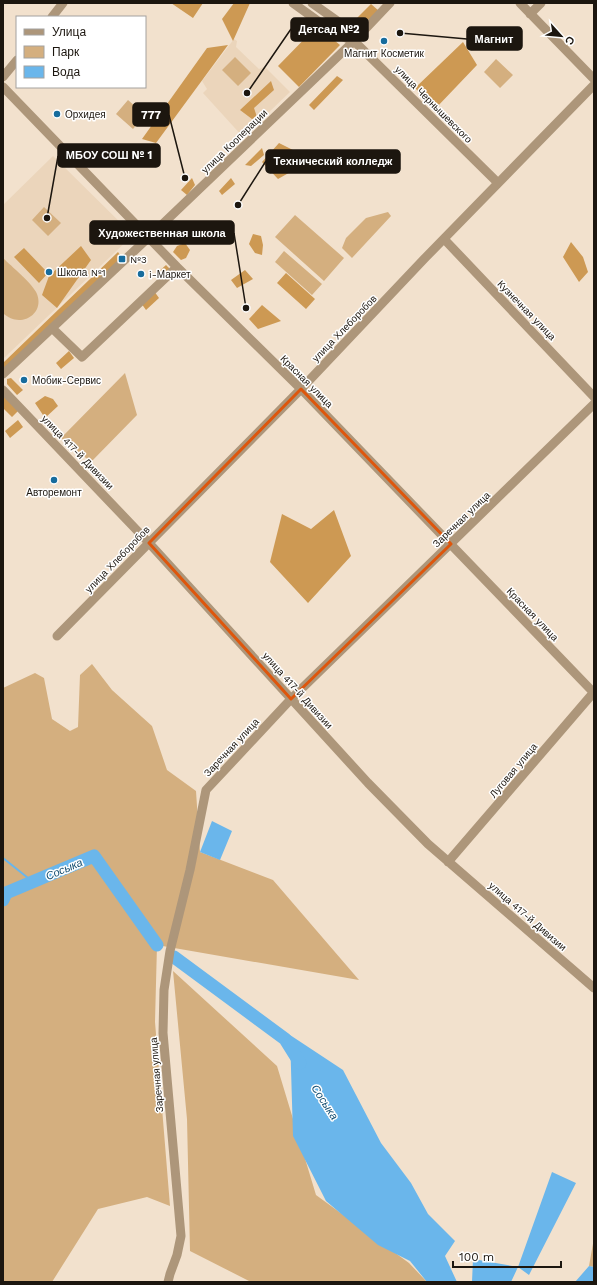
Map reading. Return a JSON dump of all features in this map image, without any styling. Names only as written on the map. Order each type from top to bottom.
[{"type":"street","points":[[53,16],[64,3]]},
{"type":"street","name":"улица Чернышевского","points":[[293,3],[336,34],[354,41]]},
{"type":"street","name":"улица Чернышевского","points":[[312,3],[343,25],[354,41],[498,183]]},
{"type":"street","name":"улица Кооперации","points":[[3,374],[354,41],[390,3]]},
{"type":"street","points":[[520,3],[594,79]]},
{"type":"street","points":[[530,14],[541,3]]},
{"type":"street","points":[[3,77],[16,61]]},
{"type":"street","name":"улица Хлеборобов","points":[[57,636],[301,389],[594,85]]},
{"type":"street","name":"Красная улица","points":[[3,87],[148,238],[301,389],[594,692]]},
{"type":"street","name":"Кузнечная улица","points":[[444,239],[594,397]]},
{"type":"street","points":[[52,328],[82,358],[177,267]]},
{"type":"street","name":"улица 417-й Дивизии","points":[[3,390],[149,543],[368,783],[428,844],[594,988]]},
{"type":"street","name":"Заречная улица","points":[[168,1282],[177,1255],[181,1236],[163,1032],[164,990],[170,952],[190,870],[206,790],[291,699],[594,404]]},
{"type":"street","name":"Луговая улица","points":[[448,862],[594,692]]},
{"type":"highlighted area","points":[[301,389],[451,544],[291,699],[149,543]]},
{"type":"shaded area","points":[[171,3],[203,3],[193,18]]},
{"type":"shaded area","points":[[234,3],[250,3],[233,41],[222,19]]},
{"type":"shaded area","points":[[371,4],[379,11],[358,32],[350,25]]},
{"type":"shaded area","points":[[317,26],[340,45],[299,87],[278,66]]},
{"type":"shaded area","points":[[234,39],[237,41],[236,47],[259,69],[264,67],[266,68],[290,92],[243,137],[203,93],[207,89],[202,81]]},
{"type":"shaded area","points":[[463,42],[477,65],[435,109],[415,88]]},
{"type":"shaded area","points":[[228,45],[156,143],[142,139],[207,48]]},
{"type":"shaded area","points":[[337,76],[343,80],[314,110],[309,105]]},
{"type":"shaded area","points":[[271,81],[274,90],[254,108],[257,117],[252,119],[240,110]]},
{"type":"shaded area","points":[[279,143],[293,150],[301,166],[278,179],[262,162]]},
{"type":"shaded area","points":[[262,148],[264,155],[251,166],[245,165]]},
{"type":"shaded area","name":"Школа №1","points":[[53,156],[133,235],[3,359],[3,205]]},
{"type":"shaded area","points":[[192,178],[195,185],[187,195],[181,190]]},
{"type":"shaded area","points":[[231,178],[235,184],[222,195],[219,191]]},
{"type":"shaded area","points":[[253,234],[261,236],[263,245],[262,255],[255,253],[249,244]]},
{"type":"shaded area","points":[[571,242],[583,257],[588,272],[579,282],[563,257]]},
{"type":"shaded area","points":[[185,243],[190,250],[186,258],[181,260],[173,252],[177,246]]},
{"type":"shaded area","points":[[81,246],[91,260],[57,308],[42,295],[49,276]]},
{"type":"shaded area","points":[[24,248],[48,273],[39,283],[14,257]]},
{"type":"shaded area","points":[[118,252],[122,258],[5,369],[3,367],[3,363]]},
{"type":"shaded area","points":[[166,265],[171,270],[160,280],[156,274]]},
{"type":"shaded area","points":[[245,270],[253,279],[237,288],[231,280]]},
{"type":"shaded area","points":[[286,273],[315,299],[306,309],[277,283]]},
{"type":"shaded area","points":[[154,291],[159,298],[146,310],[141,303]]},
{"type":"shaded area","points":[[262,305],[281,321],[258,329],[249,319]]},
{"type":"shaded area","points":[[69,351],[74,358],[61,369],[56,363]]},
{"type":"shaded area","points":[[11,378],[23,390],[17,395],[7,384],[7,379]]},
{"type":"shaded area","points":[[3,395],[18,411],[12,417],[3,408]]},
{"type":"shaded area","points":[[45,396],[53,399],[58,406],[45,418],[35,403]]},
{"type":"shaded area","points":[[18,420],[23,427],[10,438],[5,431]]},
{"type":"shaded area","points":[[334,510],[351,556],[308,603],[270,562],[282,514],[311,529]]},
{"type":"green space","points":[[235,57],[251,73],[238,86],[222,70]]},
{"type":"green space","points":[[496,59],[513,75],[500,88],[484,72]]},
{"type":"green space","points":[[128,100],[145,115],[133,129],[116,114]]},
{"type":"green space","points":[[44,207],[61,223],[48,236],[32,220]]},
{"type":"green space","points":[[388,212],[391,216],[352,258],[342,248],[346,238],[366,218]]},
{"type":"green space","points":[[295,215],[344,258],[324,281],[275,237]]},
{"type":"green space","points":[[284,251],[322,284],[312,295],[275,262]]},
{"type":"green space","points":[[3,258],[27,280],[37,294],[37,308],[34,313],[23,320],[9,318],[3,313]]},
{"type":"green space","points":[[125,373],[137,415],[91,462],[61,438]]},
{"type":"green space","points":[[92,664],[112,690],[152,726],[167,770],[196,791],[200,852],[273,880],[359,980],[157,945],[155,1022],[170,1206],[147,1197],[98,1209],[52,1282],[3,1282],[3,688],[35,673],[44,678],[52,719],[70,731],[78,727],[80,675]]},
{"type":"green space","points":[[173,971],[277,1066],[316,1195],[409,1263],[427,1282],[251,1282],[190,1251],[187,1119]]},
{"type":"green space","points":[[594,1238],[594,1267],[589,1266]]},
{"type":"water","points":[[212,821],[232,831],[220,860],[200,852]]},
{"type":"water","points":[[290,1035],[343,1070],[381,1143],[411,1183],[428,1214],[455,1241],[445,1256],[457,1282],[427,1282],[410,1261],[378,1245],[326,1201],[293,1136]]},
{"type":"water","points":[[552,1172],[576,1183],[529,1275],[518,1267]]},
{"type":"water","points":[[473,1259],[518,1267],[511,1282],[472,1282]]},
{"type":"water","points":[[589,1266],[594,1267],[594,1282],[575,1282]]},
{"type":"waterway","name":"Сосыка","points":[[3,900],[6,893],[94,856],[157,945]]},
{"type":"waterway","points":[[3,858],[33,882]]},
{"type":"waterway","name":"Сосыка","points":[[174,957],[285,1039],[300,1063]]},
{"type":"place","name":"Магнит","points":[[400,33]]},
{"type":"place","name":"Магнит Косметик","points":[[384,41]]},
{"type":"place","name":"Детсад №2","points":[[247,93]]},
{"type":"place","name":"Орхидея","points":[[57,114]]},
{"type":"place","name":"777","points":[[185,178]]},
{"type":"place","name":"Технический колледж","points":[[238,205]]},
{"type":"place","name":"МБОУ СОШ № 1","points":[[47,218]]},
{"type":"place","name":"№3","points":[[122,259]]},
{"type":"place","name":"Школа №1","points":[[49,272]]},
{"type":"place","name":"i-Маркет","points":[[141,274]]},
{"type":"place","name":"Художественная школа","points":[[246,308]]},
{"type":"place","name":"Мобик-Сервис","points":[[24,380]]},
{"type":"place","name":"Авторемонт","points":[[54,480]]}]
